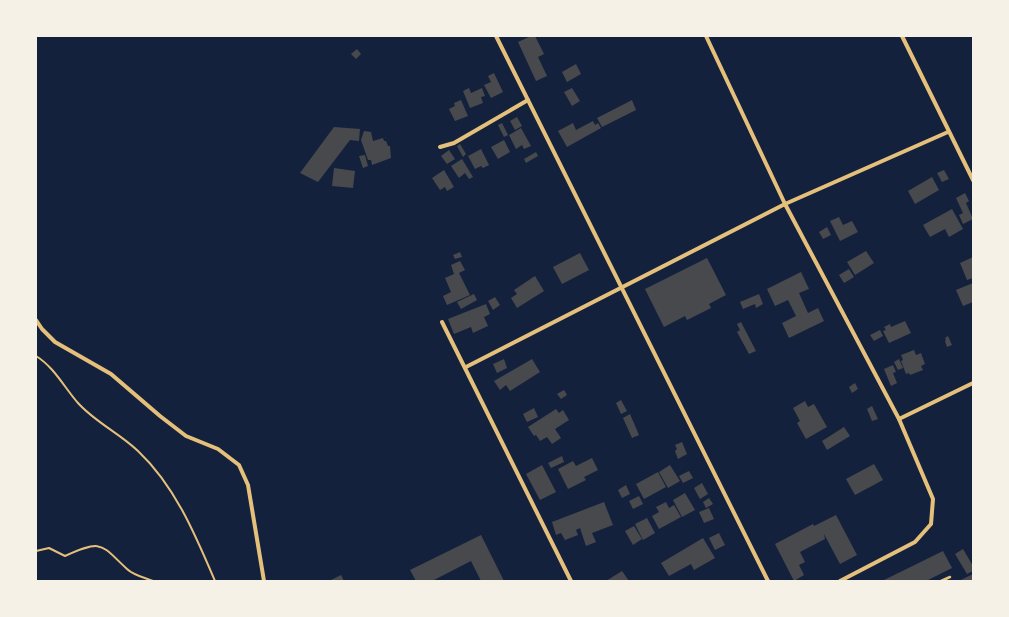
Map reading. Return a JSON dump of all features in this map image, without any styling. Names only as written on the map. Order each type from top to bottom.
[{"type":"street","points":[[496,36],[768,581]]},
{"type":"street","points":[[706,36],[785,204],[898,419],[933,499],[931,524],[915,542],[840,581]]},
{"type":"street","points":[[902,36],[973,180]]},
{"type":"street","points":[[440,147],[454,143],[528,100]]},
{"type":"street","points":[[466,367],[785,204],[948,132]]},
{"type":"street","points":[[36,320],[42,329],[55,342],[112,374],[160,416],[186,436],[218,449],[239,465],[248,485],[264,581]]},
{"type":"street","points":[[442,322],[466,367],[571,581]]},
{"type":"street","points":[[898,419],[973,383]]},
{"type":"lane","points":[[941,581],[950,576]]},
{"type":"path","points":[[36,356],[46,362],[78,403],[92,416],[120,435],[160,474],[179,503],[215,581]]},
{"type":"path","points":[[36,551],[48,548],[66,556],[94,545],[105,547],[128,570],[153,581]]},
{"type":"building","points":[[531,36],[535,36],[544,54],[538,57],[547,76],[536,81],[518,42]]},
{"type":"building","points":[[357,49],[361,54],[356,59],[351,54]]},
{"type":"building","points":[[576,64],[581,74],[567,82],[562,72]]},
{"type":"building","points":[[494,73],[503,92],[491,98],[484,85],[491,82],[488,76]]},
{"type":"building","points":[[469,88],[471,93],[482,88],[485,96],[481,97],[483,103],[470,108],[463,91]]},
{"type":"building","points":[[572,88],[580,101],[572,106],[564,92]]},
{"type":"building","points":[[461,100],[468,116],[455,121],[449,109],[455,106],[454,103]]},
{"type":"building","points":[[632,100],[636,110],[602,127],[597,118]]},
{"type":"building","points":[[517,117],[522,126],[515,130],[510,121]]},
{"type":"building","points":[[593,121],[595,125],[598,123],[601,128],[567,147],[558,131],[573,123],[576,130]]},
{"type":"building","points":[[502,123],[508,135],[504,137],[498,125]]},
{"type":"building","points":[[334,127],[360,129],[359,141],[350,140],[318,182],[300,173]]},
{"type":"building","points":[[521,128],[531,146],[524,149],[522,145],[516,149],[509,135]]},
{"type":"building","points":[[364,131],[371,132],[373,141],[383,138],[384,141],[386,141],[388,146],[390,146],[391,158],[372,165],[371,160],[368,160],[361,140]]},
{"type":"building","points":[[504,140],[510,152],[498,159],[491,147]]},
{"type":"building","points":[[460,144],[466,154],[463,157],[457,146]]},
{"type":"building","points":[[481,149],[489,165],[483,168],[481,166],[475,169],[468,156]]},
{"type":"building","points":[[449,150],[455,159],[447,164],[441,156]]},
{"type":"building","points":[[536,152],[538,156],[526,163],[524,159]]},
{"type":"building","points":[[365,155],[368,166],[363,168],[359,156]]},
{"type":"building","points":[[462,159],[473,177],[469,179],[465,173],[459,178],[451,166]]},
{"type":"building","points":[[334,168],[355,171],[353,188],[332,186]]},
{"type":"building","points":[[444,170],[454,187],[447,191],[445,187],[440,190],[432,178]]},
{"type":"building","points":[[944,170],[949,179],[942,182],[937,173]]},
{"type":"building","points":[[932,177],[939,190],[915,204],[908,191]]},
{"type":"building","points":[[965,193],[969,201],[966,203],[973,219],[963,224],[959,215],[963,213],[956,198]]},
{"type":"building","points":[[952,209],[963,229],[949,237],[945,229],[930,237],[923,225]]},
{"type":"building","points":[[839,217],[843,225],[852,221],[858,232],[840,241],[830,221]]},
{"type":"building","points":[[827,227],[831,235],[823,239],[819,232]]},
{"type":"building","points":[[866,251],[874,263],[855,275],[847,262]]},
{"type":"building","points":[[460,252],[462,257],[455,259],[453,255]]},
{"type":"building","points":[[580,253],[589,270],[562,284],[553,267]]},
{"type":"building","points":[[973,257],[973,278],[967,280],[960,263]]},
{"type":"building","points":[[707,258],[726,295],[709,304],[711,308],[687,320],[685,316],[664,327],[645,289]]},
{"type":"building","points":[[460,261],[465,270],[459,273],[470,295],[447,305],[443,296],[451,292],[445,278],[454,274],[451,265]]},
{"type":"building","points":[[849,269],[854,277],[844,283],[839,275]]},
{"type":"building","points":[[801,272],[809,289],[799,293],[808,313],[818,308],[824,321],[789,338],[782,323],[796,316],[788,300],[775,306],[767,289]]},
{"type":"building","points":[[535,276],[544,291],[517,308],[511,298],[517,294],[514,290]]},
{"type":"building","points":[[973,283],[973,302],[963,306],[956,290]]},
{"type":"building","points":[[474,294],[477,300],[461,309],[457,302]]},
{"type":"building","points":[[759,294],[763,304],[756,308],[755,304],[743,309],[740,302]]},
{"type":"building","points":[[495,297],[500,305],[493,310],[488,301]]},
{"type":"building","points":[[486,304],[490,314],[484,317],[488,326],[473,333],[471,327],[454,334],[448,319]]},
{"type":"building","points":[[905,321],[911,333],[889,343],[883,331],[886,330],[884,327],[890,324],[891,327]]},
{"type":"building","points":[[741,322],[756,351],[749,354],[737,332],[740,330],[737,324]]},
{"type":"building","points":[[880,330],[883,336],[874,341],[870,335]]},
{"type":"building","points":[[948,336],[952,345],[947,347],[945,338]]},
{"type":"building","points":[[914,350],[916,355],[921,353],[925,364],[921,366],[923,370],[910,375],[909,373],[906,374],[901,361],[903,360],[901,355]]},
{"type":"building","points":[[504,359],[507,368],[497,373],[493,364]]},
{"type":"building","points":[[532,359],[540,372],[510,391],[506,385],[500,390],[494,381]]},
{"type":"building","points":[[899,359],[903,368],[898,370],[894,362]]},
{"type":"building","points":[[893,365],[896,372],[893,373],[897,383],[891,386],[884,369]]},
{"type":"building","points":[[855,383],[858,389],[852,393],[849,387]]},
{"type":"building","points":[[564,390],[567,395],[561,399],[557,394]]},
{"type":"building","points":[[621,400],[627,411],[621,414],[616,403]]},
{"type":"building","points":[[805,401],[808,407],[814,404],[827,427],[806,439],[797,423],[800,421],[793,408]]},
{"type":"building","points":[[872,406],[878,419],[872,421],[867,409]]},
{"type":"building","points":[[534,408],[538,417],[527,422],[523,414]]},
{"type":"building","points":[[556,409],[559,413],[563,410],[569,420],[555,429],[561,438],[552,444],[547,437],[540,441],[536,435],[534,436],[528,427]]},
{"type":"building","points":[[630,414],[639,435],[632,438],[623,418]]},
{"type":"building","points":[[844,427],[850,436],[827,450],[822,441]]},
{"type":"building","points":[[682,442],[687,454],[678,459],[675,451],[677,449],[675,445]]},
{"type":"building","points":[[562,456],[564,462],[551,468],[548,463]]},
{"type":"building","points":[[592,458],[598,470],[584,477],[586,480],[568,489],[558,469],[573,461],[576,466]]},
{"type":"building","points":[[874,464],[883,480],[855,495],[846,479]]},
{"type":"building","points":[[542,465],[556,492],[540,500],[526,474]]},
{"type":"building","points":[[670,465],[680,481],[668,488],[659,472]]},
{"type":"building","points":[[689,471],[693,478],[683,483],[679,476]]},
{"type":"building","points":[[658,472],[666,487],[644,499],[636,484]]},
{"type":"building","points":[[702,483],[708,494],[700,499],[694,488]]},
{"type":"building","points":[[626,485],[630,494],[622,498],[618,490]]},
{"type":"building","points":[[685,493],[695,510],[682,517],[673,500]]},
{"type":"building","points":[[639,496],[643,504],[633,509],[629,501]]},
{"type":"building","points":[[709,498],[713,504],[706,508],[703,502]]},
{"type":"building","points":[[604,502],[613,525],[592,533],[596,542],[586,546],[580,528],[576,530],[578,535],[565,540],[561,533],[556,535],[552,522]]},
{"type":"building","points":[[666,502],[669,508],[674,505],[681,517],[659,529],[652,516],[659,512],[656,507]]},
{"type":"building","points":[[709,508],[714,519],[704,523],[699,512]]},
{"type":"building","points":[[836,515],[857,555],[840,564],[824,534],[825,539],[800,552],[805,562],[799,565],[804,575],[794,581],[775,544],[813,524],[814,526]]},
{"type":"building","points":[[647,518],[655,533],[643,540],[635,524]]},
{"type":"building","points":[[634,526],[642,539],[633,545],[625,531]]},
{"type":"building","points":[[719,533],[725,545],[715,550],[709,538]]},
{"type":"building","points":[[481,535],[504,581],[481,581],[471,561],[432,581],[416,581],[410,570]]},
{"type":"building","points":[[703,538],[715,558],[694,570],[691,564],[669,576],[661,563]]},
{"type":"building","points":[[963,549],[973,566],[973,571],[967,574],[955,554]]},
{"type":"building","points":[[943,551],[952,568],[926,581],[882,581]]},
{"type":"building","points":[[622,571],[629,581],[606,581]]},
{"type":"building","points":[[973,574],[973,581],[959,581]]},
{"type":"building","points":[[341,575],[344,581],[329,581]]}]
